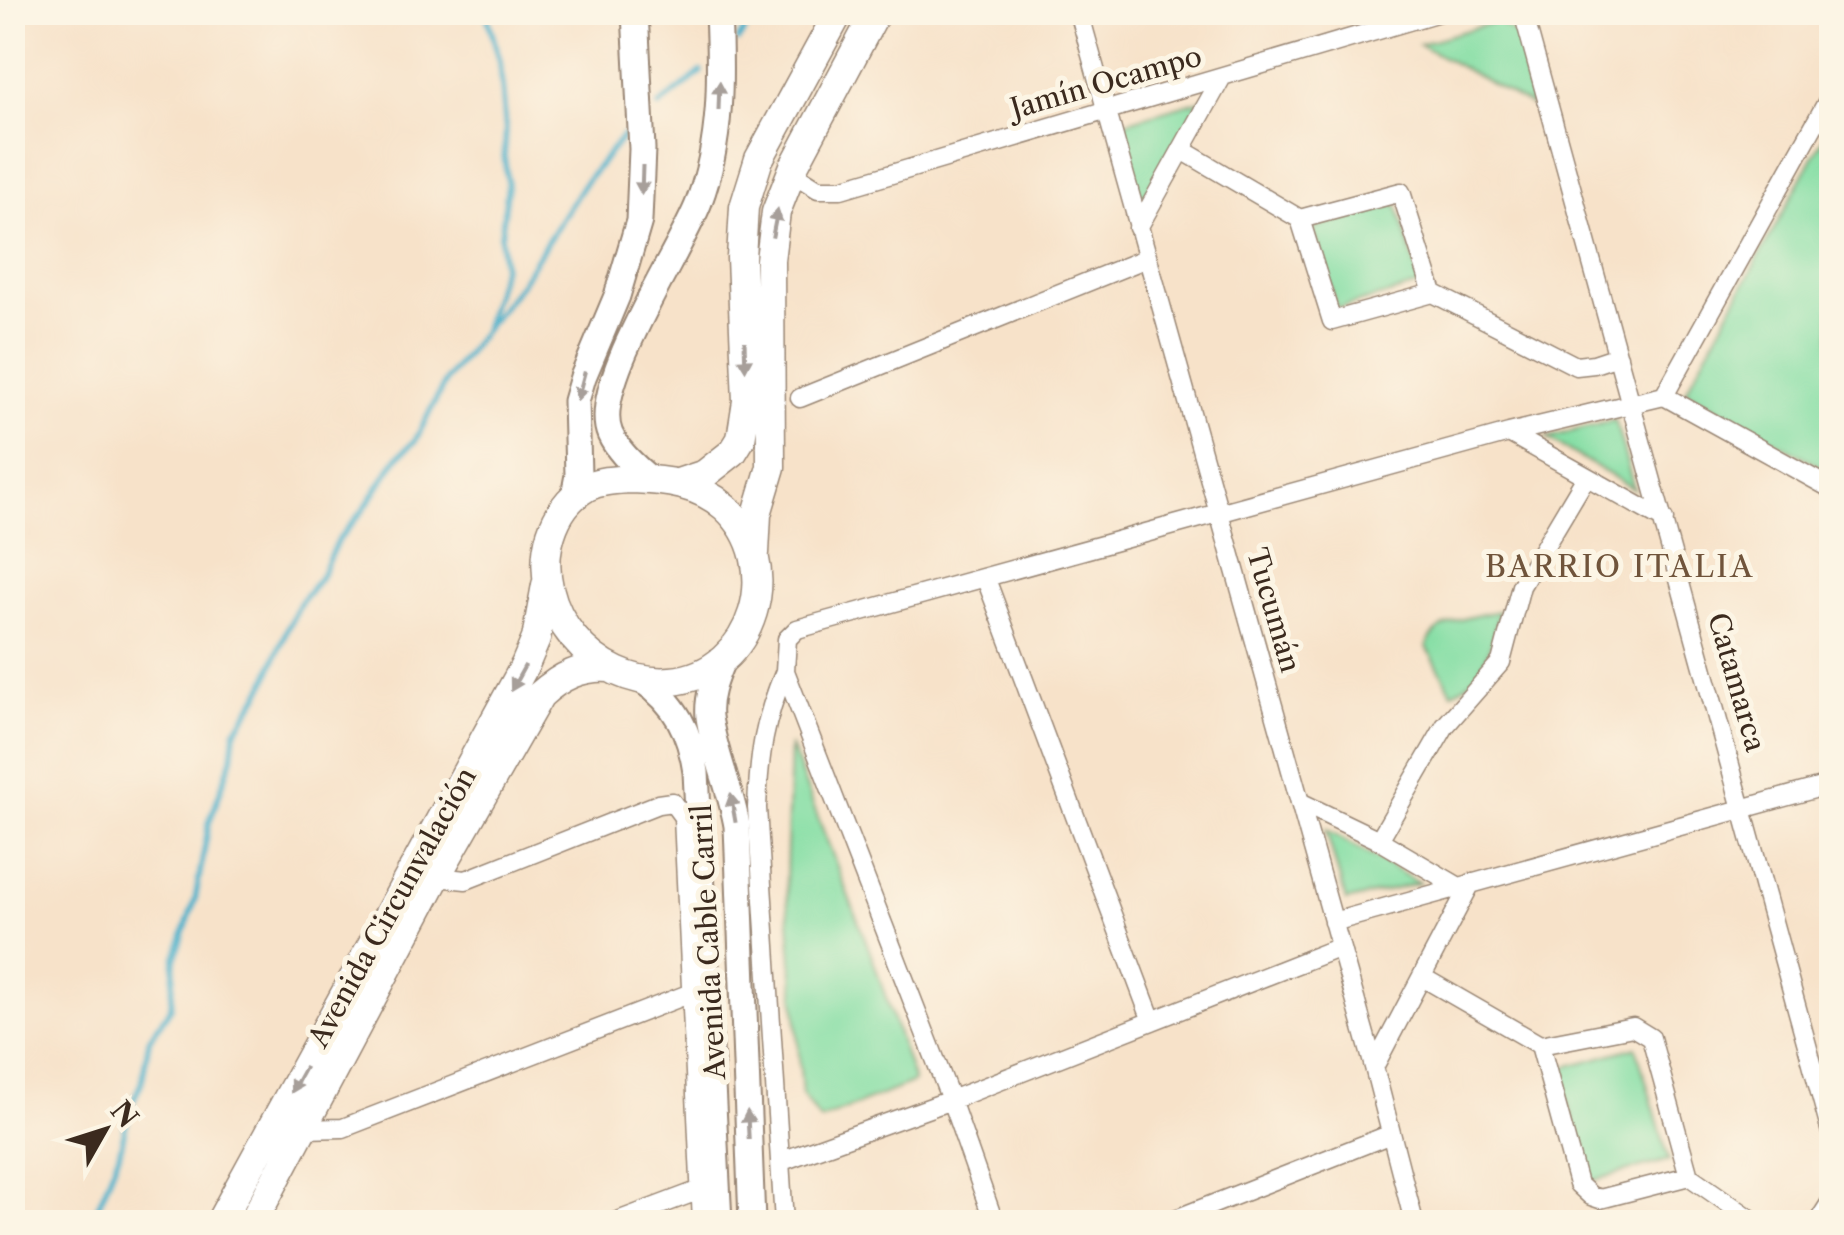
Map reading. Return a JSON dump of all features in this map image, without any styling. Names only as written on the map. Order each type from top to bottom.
[{"type":"main road","points":[[635,12],[642,150],[639,221],[617,296],[582,377],[576,401],[578,475],[574,496],[552,530],[546,552],[546,586],[565,628],[591,655],[610,668],[642,680],[685,680],[721,663],[743,637],[753,616],[758,579],[753,537],[771,467],[772,232],[791,172],[876,12]]},
{"type":"main road","points":[[718,12],[718,135],[709,169],[683,236],[623,352],[607,410],[609,433],[623,454],[664,481],[724,506],[746,535],[755,560]]},
{"type":"main road","points":[[574,496],[609,480],[664,481],[705,474],[733,452],[741,440],[747,402],[741,258],[744,208],[760,158],[839,12]]},
{"type":"main road","name":"Avenida Circunvalación","points":[[220,1222],[525,665],[536,639],[546,586]]},
{"type":"main road","name":"Avenida Cable Carril","points":[[721,663],[713,684],[709,715],[728,780],[736,826],[752,1222]]},
{"type":"main road","name":"Avenida Circunvalación","points":[[253,1222],[436,876],[540,694],[576,670],[610,668]]},
{"type":"main road","name":"Avenida Cable Carril","points":[[642,680],[676,710],[686,731],[696,772],[719,1222]]},
{"type":"street","name":"Tucumán","points":[[1079,12],[1374,1066],[1414,1222]]},
{"type":"street","name":"Jamín Ocampo","points":[[791,172],[818,189],[841,189],[1440,12]]},
{"type":"street","name":"Catamarca","points":[[1523,12],[1832,1136]]},
{"type":"street","points":[[1138,228],[1222,77]]},
{"type":"street","points":[[1664,396],[1832,93]]},
{"type":"street","points":[[1182,150],[1300,219],[1332,320],[1433,293],[1576,366],[1618,356]]},
{"type":"street","points":[[1300,219],[1401,192],[1433,293]]},
{"type":"street","points":[[800,398],[1147,258]]},
{"type":"street","points":[[784,1222],[758,808],[759,753],[767,712],[785,670],[787,638],[797,628],[1509,433],[1664,396],[1832,489]]},
{"type":"street","points":[[1509,433],[1664,520]]},
{"type":"street","points":[[1379,840],[1445,726],[1502,662],[1521,586],[1586,476]]},
{"type":"street","points":[[986,579],[1152,1021]]},
{"type":"street","points":[[785,670],[994,1222]]},
{"type":"street","points":[[1333,922],[1832,784]]},
{"type":"street","points":[[436,876],[466,880],[658,804],[672,802],[683,817],[702,1222]]},
{"type":"street","points":[[1300,802],[1465,885]]},
{"type":"street","points":[[1374,1066],[1465,885]]},
{"type":"street","points":[[782,1161],[1340,948]]},
{"type":"street","points":[[1422,977],[1540,1045],[1633,1027],[1651,1038],[1689,1176],[1755,1222]]},
{"type":"street","points":[[304,1129],[342,1128],[691,993]]},
{"type":"street","points":[[1540,1045],[1578,1184],[1590,1196],[1600,1199],[1689,1176]]},
{"type":"street","points":[[1168,1222],[1391,1134]]},
{"type":"street","points":[[616,1222],[700,1190]]},
{"type":"street","points":[[1818,1222],[1832,1200]]},
{"type":"green space","points":[[1498,21],[1518,36],[1532,106],[1419,44]]},
{"type":"green space","points":[[1201,100],[1140,205],[1120,130],[1128,121]]},
{"type":"green space","points":[[1831,124],[1831,472],[1686,391]]},
{"type":"green space","points":[[1397,204],[1421,285],[1337,309],[1313,228]]},
{"type":"green space","points":[[1615,420],[1634,489],[1547,438]]},
{"type":"green space","points":[[1499,611],[1480,670],[1452,692],[1427,647],[1430,638],[1456,621]]},
{"type":"green space","points":[[790,745],[874,962],[914,1082],[820,1120],[802,1094],[786,881]]},
{"type":"green space","points":[[1326,830],[1419,883],[1346,901]]},
{"type":"green space","points":[[1636,1047],[1669,1160],[1591,1181],[1558,1069]]},
{"type":"waterway","points":[[485,326],[503,266],[501,236],[508,184],[500,61],[486,12]]},
{"type":"waterway","points":[[738,40],[758,12]]},
{"type":"waterway","points":[[659,106],[701,72]]},
{"type":"waterway","points":[[92,1222],[142,1081],[149,1040],[171,1007],[175,959],[195,900],[209,823],[232,758],[235,732],[264,687],[287,629],[302,600],[320,578],[337,541],[362,512],[398,457],[415,441],[446,380],[521,283],[583,185],[623,136]]},
{"type":"district","name":"BARRIO ITALIA","points":[[1620,567]]}]
